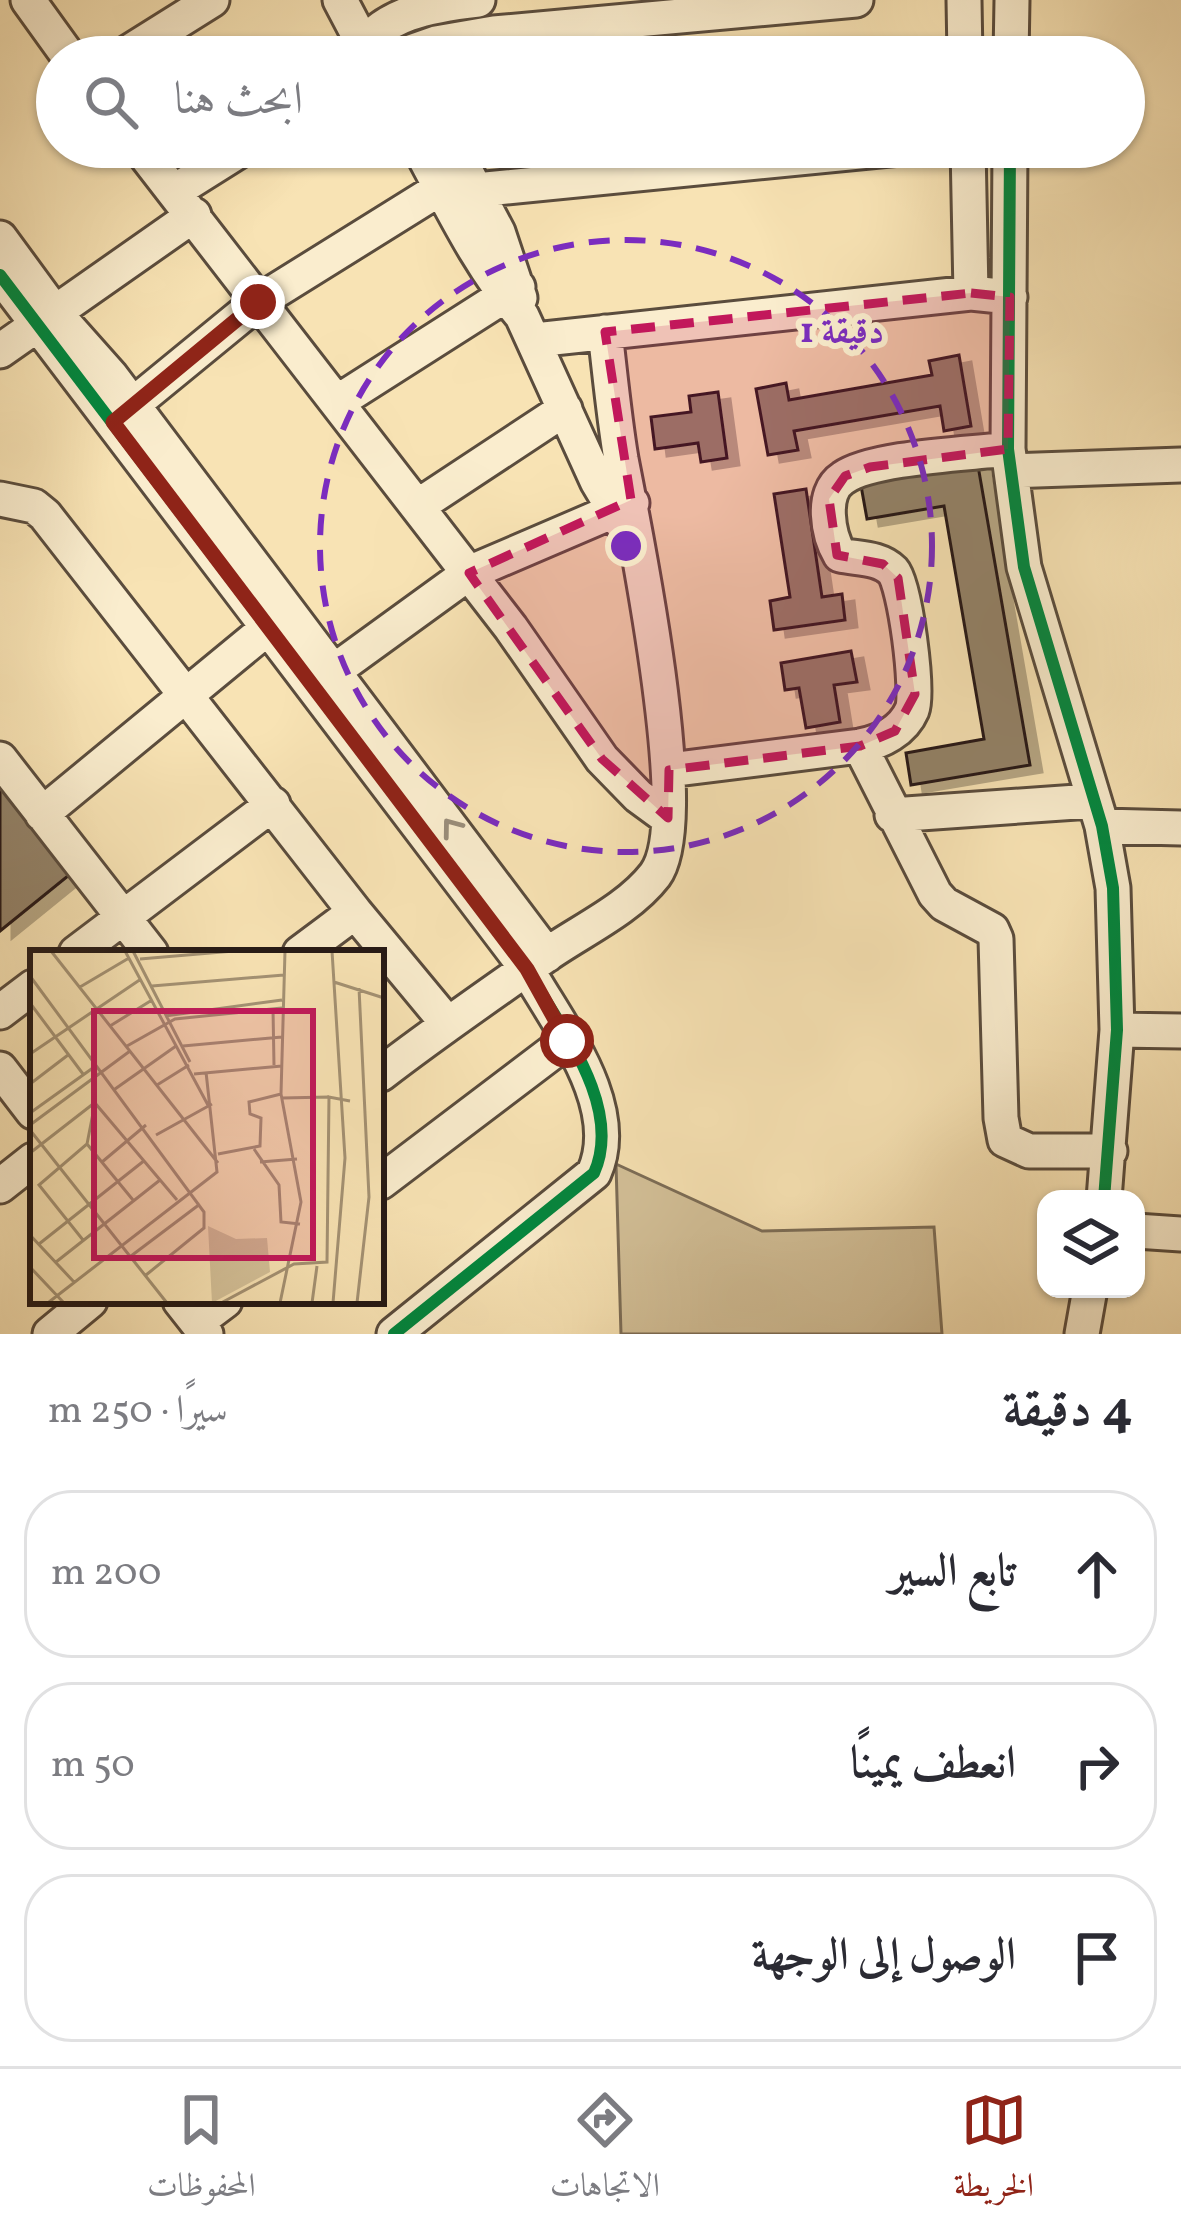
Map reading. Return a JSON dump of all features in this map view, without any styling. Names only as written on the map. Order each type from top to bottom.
[{"type":"street","points":[[28,0],[54,36]]},
{"type":"street","points":[[155,36],[212,0]]},
{"type":"street","points":[[340,0],[374,36]]},
{"type":"street","points":[[389,36],[418,8],[478,0]]},
{"type":"street","points":[[463,36],[856,0]]},
{"type":"street","points":[[964,0],[965,36]]},
{"type":"street","points":[[1011,36],[1012,0]]},
{"type":"street","points":[[156,168],[340,401],[602,759],[668,818]]},
{"type":"street","points":[[0,351],[46,318],[222,168]]},
{"type":"street","points":[[430,168],[520,309],[605,332],[971,293],[1010,297]]},
{"type":"street","points":[[384,1072],[645,887],[660,870],[668,818],[669,770],[640,552],[622,506],[565,409],[520,309],[498,232],[464,168]]},
{"type":"street","points":[[476,190],[698,168]]},
{"type":"street","points":[[968,168],[971,293]]},
{"type":"street","points":[[1010,168],[1010,460],[1024,567],[1096,813],[1113,888],[1117,1030],[1105,1190]]},
{"type":"street","points":[[122,413],[258,302],[441,188]]},
{"type":"street","points":[[0,238],[10,285],[46,318],[122,413],[537,962]]},
{"type":"street","points":[[340,401],[520,309]]},
{"type":"street","points":[[605,332],[622,460],[622,506]]},
{"type":"street","points":[[418,506],[565,409]]},
{"type":"street","points":[[669,770],[860,746],[896,731],[909,715],[915,694],[898,578],[883,564],[840,555],[829,521],[832,490],[845,476],[870,466],[1010,460],[1181,465]]},
{"type":"street","points":[[1,503],[34,506],[45,515],[447,1023]]},
{"type":"street","points":[[334,671],[469,573],[622,506]]},
{"type":"street","points":[[277,621],[334,671],[537,962],[601,1118],[602,1142],[594,1173],[394,1334]]},
{"type":"street","points":[[42,814],[277,621]]},
{"type":"street","points":[[860,746],[935,894],[944,904],[992,930],[1005,1140],[1030,1151],[1110,1151]]},
{"type":"street","points":[[0,758],[149,950]]},
{"type":"street","points":[[80,950],[273,804]]},
{"type":"street","points":[[892,815],[1096,813],[1181,828]]},
{"type":"street","points":[[305,950],[355,912]]},
{"type":"street","points":[[0,1012],[30,989]]},
{"type":"street","points":[[1117,1030],[1181,1031]]},
{"type":"street","points":[[384,1180],[567,1041]]},
{"type":"street","points":[[0,1069],[30,1108]]},
{"type":"street","points":[[0,1186],[30,1162]]},
{"type":"street","points":[[1145,1232],[1181,1234]]},
{"type":"street","points":[[1082,1334],[1088,1298]]},
{"type":"street","points":[[50,1334],[86,1304]]},
{"type":"highlighted area","points":[[971,293],[1010,297],[1008,449],[870,467],[845,476],[829,499],[837,555],[883,564],[898,578],[915,694],[895,731],[860,746],[669,770],[668,818],[602,759],[469,573],[631,500],[605,332]]},
{"type":"shaded area","points":[[616,1164],[762,1231],[934,1227],[942,1334],[621,1334]]},
{"type":"building","points":[[959,355],[971,426],[944,431],[940,406],[794,431],[798,450],[768,455],[756,389],[786,383],[789,400],[932,375],[929,361]]},
{"type":"building","points":[[718,392],[727,458],[701,462],[698,443],[655,449],[651,417],[691,412],[689,396]]},
{"type":"building","points":[[977,460],[1030,765],[911,785],[906,753],[984,739],[944,506],[867,519],[860,480]]},
{"type":"building","points":[[806,489],[822,597],[842,594],[845,620],[774,630],[770,601],[790,597],[774,494]]},
{"type":"building","points":[[851,651],[857,682],[834,685],[840,722],[806,728],[799,688],[785,690],[781,663]]},
{"type":"building","points":[[0,770],[79,867],[0,931]]},
{"type":"cycle path","points":[[1010,168],[1008,449],[1024,567],[1102,826],[1113,888],[1117,1030],[1105,1190]]},
{"type":"cycle path","points":[[0,275],[527,969],[584,1067],[601,1121],[594,1173],[394,1334]]},
{"type":"route","points":[[258,302],[113,422],[527,969],[567,1041]]}]
